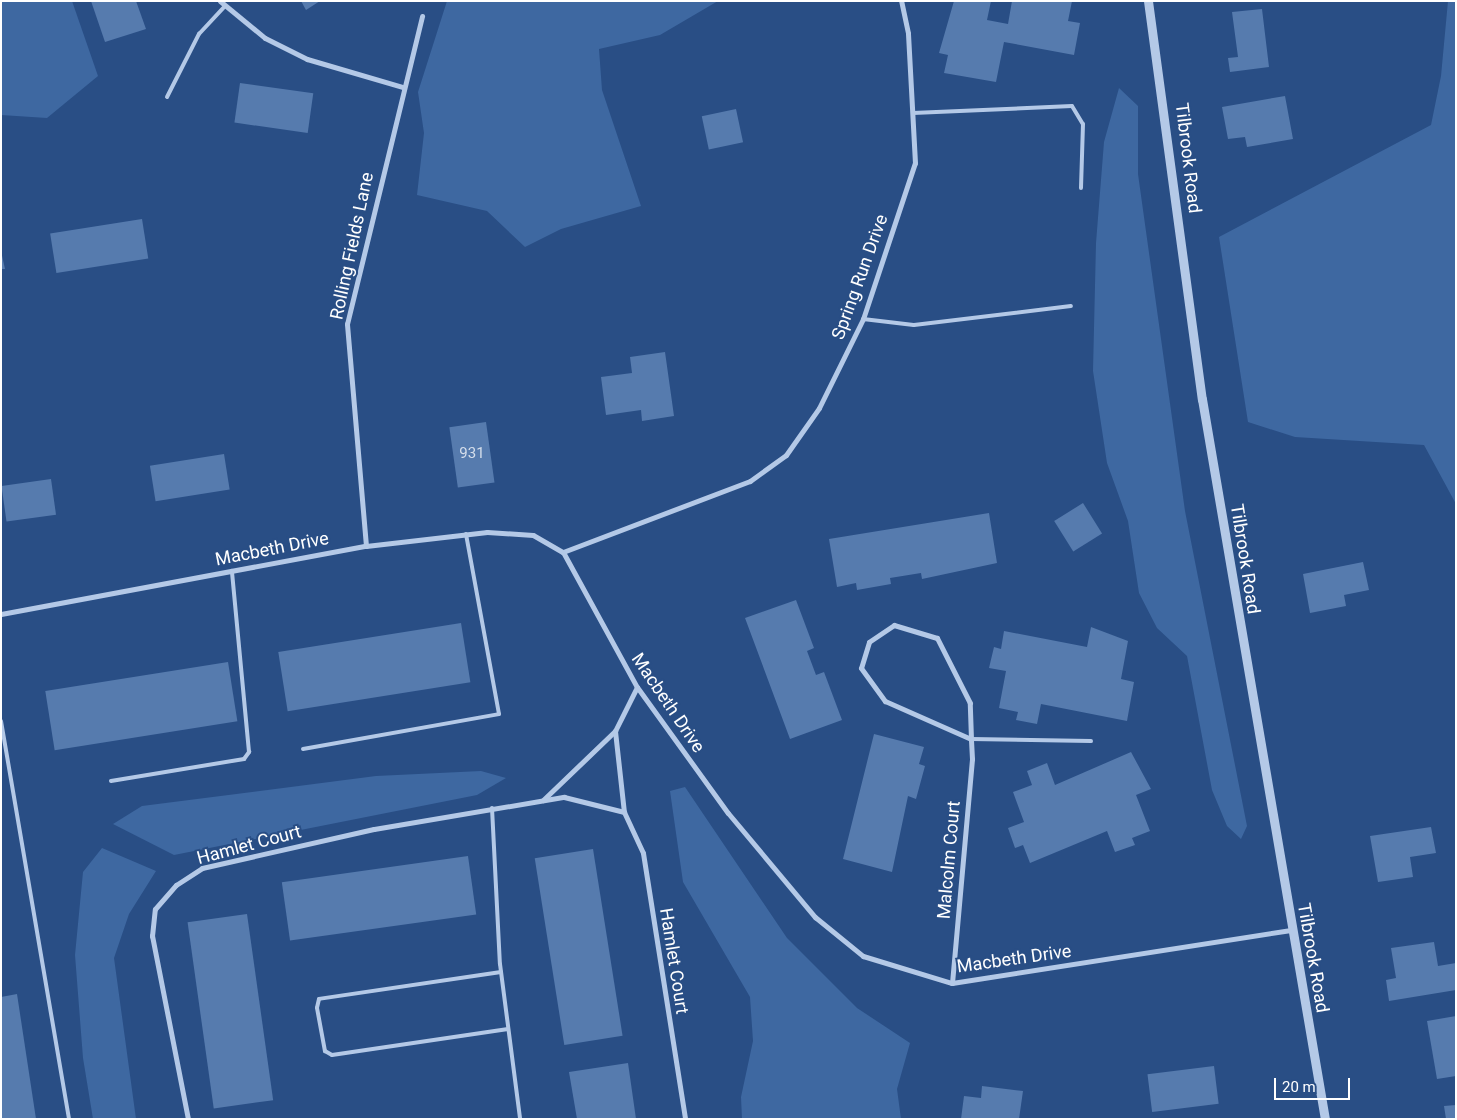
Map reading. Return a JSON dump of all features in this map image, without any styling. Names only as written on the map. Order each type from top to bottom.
[{"type":"street","points":[[220,1],[224,7],[265,38],[307,59],[404,87]]},
{"type":"street","name":"Spring Run Drive","points":[[563,552],[750,481],[786,455],[819,408],[863,319],[915,163],[913,113],[901,1]]},
{"type":"street","name":"Tilbrook Road","points":[[1148,1],[1202,400],[1291,930],[1325,1119]]},
{"type":"street","name":"Rolling Fields Lane","points":[[366,546],[347,324],[422,16]]},
{"type":"street","name":"Macbeth Drive","points":[[1,614],[366,546],[466,534],[533,535],[563,552],[637,687],[728,813],[815,917],[863,956],[952,983],[1291,930]]},
{"type":"street","name":"Malcolm Court","points":[[952,983],[971,739],[970,703],[937,638],[894,625],[869,642],[861,668],[885,701],[971,739]]},
{"type":"street","points":[[543,800],[615,731],[637,687]]},
{"type":"street","name":"Hamlet Court","points":[[615,731],[624,812],[643,853],[685,1119]]},
{"type":"street","name":"Hamlet Court","points":[[188,1119],[152,936],[155,909],[176,885],[202,868],[374,828],[492,808],[564,797],[624,812]]},
{"type":"lane","points":[[166,97],[199,34],[224,7]]},
{"type":"lane","points":[[913,113],[1072,106],[1082,124],[1081,188]]},
{"type":"lane","points":[[863,319],[914,325],[1071,306]]},
{"type":"lane","points":[[302,749],[500,714],[466,534]]},
{"type":"lane","points":[[111,781],[244,759],[250,752],[232,571]]},
{"type":"lane","points":[[1,720],[69,1119]]},
{"type":"lane","points":[[971,739],[1091,741]]},
{"type":"lane","points":[[492,808],[501,972],[520,1119]]},
{"type":"lane","points":[[501,972],[319,999],[325,1051],[332,1055],[508,1029]]},
{"type":"shaded area","points":[[1,1],[72,1],[98,76],[47,118],[1,115]]},
{"type":"shaded area","points":[[447,1],[718,1],[660,35],[599,49],[602,90],[641,206],[561,229],[525,247],[487,211],[417,195],[424,133],[418,92]]},
{"type":"shaded area","points":[[1448,1],[1456,1],[1456,504],[1424,445],[1295,437],[1248,422],[1219,237],[1431,125],[1441,76]]},
{"type":"shaded area","points":[[1119,88],[1138,106],[1138,174],[1185,511],[1247,826],[1241,839],[1227,826],[1212,790],[1187,656],[1157,628],[1139,593],[1128,521],[1107,463],[1093,371],[1096,243],[1104,142]]},
{"type":"shaded area","points":[[481,771],[506,778],[477,795],[174,855],[113,824],[142,806],[376,776]]},
{"type":"shaded area","points":[[685,787],[787,938],[857,1008],[910,1043],[897,1089],[901,1119],[742,1119],[741,1097],[753,1041],[750,997],[683,882],[670,791]]},
{"type":"shaded area","points":[[102,848],[156,871],[129,914],[114,958],[136,1119],[93,1119],[83,1058],[75,955],[83,872]]},
{"type":"building","points":[[91,1],[136,1],[146,29],[105,42]]},
{"type":"building","points":[[301,1],[320,1],[306,10]]},
{"type":"building","points":[[954,1],[991,1],[987,20],[1008,24],[1012,1],[1072,1],[1068,21],[1080,23],[1074,55],[1004,42],[996,82],[944,73],[948,55],[939,53]]},
{"type":"building","points":[[1262,9],[1269,67],[1230,72],[1228,58],[1238,57],[1232,12]]},
{"type":"building","points":[[240,83],[313,93],[308,133],[234,123]]},
{"type":"building","points":[[1285,96],[1293,139],[1247,147],[1245,137],[1228,139],[1222,107]]},
{"type":"building","points":[[736,109],[743,142],[709,150],[702,116]]},
{"type":"building","points":[[142,219],[148,259],[56,273],[50,234]]},
{"type":"building","points":[[1,251],[5,269],[1,269]]},
{"type":"building","points":[[665,352],[674,416],[642,421],[641,410],[606,415],[601,377],[632,373],[630,357]]},
{"type":"building","points":[[486,422],[494,482],[458,488],[449,427]]},
{"type":"building","points":[[224,454],[230,490],[156,501],[150,466]]},
{"type":"building","points":[[51,479],[56,515],[6,522],[1,486]]},
{"type":"building","points":[[1083,503],[1102,534],[1073,552],[1054,521]]},
{"type":"building","points":[[989,513],[997,563],[922,579],[921,573],[890,578],[891,584],[857,590],[856,583],[837,587],[829,539]]},
{"type":"building","points":[[1363,562],[1369,590],[1344,595],[1346,606],[1310,613],[1303,574]]},
{"type":"building","points":[[796,600],[814,648],[807,651],[816,675],[824,672],[842,720],[790,739],[745,618]]},
{"type":"building","points":[[461,623],[470,682],[288,711],[278,652]]},
{"type":"building","points":[[1091,627],[1128,641],[1121,679],[1134,682],[1127,721],[1041,704],[1037,724],[1016,720],[1018,712],[999,708],[1006,671],[989,668],[994,647],[1001,649],[1004,631],[1087,647]]},
{"type":"building","points":[[228,662],[237,721],[55,750],[45,691]]},
{"type":"building","points":[[874,734],[924,747],[919,764],[925,766],[916,799],[908,796],[892,872],[843,859]]},
{"type":"building","points":[[1131,752],[1151,789],[1136,795],[1150,831],[1132,838],[1135,845],[1115,852],[1107,831],[1030,863],[1023,845],[1015,848],[1008,828],[1024,822],[1013,792],[1032,785],[1027,771],[1047,763],[1055,785]]},
{"type":"building","points":[[1431,827],[1436,853],[1410,857],[1413,877],[1378,882],[1370,836]]},
{"type":"building","points":[[593,849],[623,1036],[564,1045],[535,858]]},
{"type":"building","points":[[468,856],[476,914],[290,941],[282,882]]},
{"type":"building","points":[[247,914],[273,1100],[214,1109],[188,922]]},
{"type":"building","points":[[1434,942],[1438,966],[1456,963],[1456,990],[1389,1001],[1386,980],[1396,978],[1391,948]]},
{"type":"building","points":[[17,994],[36,1119],[1,1119],[1,997]]},
{"type":"building","points":[[1456,1016],[1456,1076],[1437,1079],[1427,1021]]},
{"type":"building","points":[[628,1063],[636,1119],[577,1119],[569,1072]]},
{"type":"building","points":[[1214,1066],[1219,1104],[1152,1112],[1147,1074]]},
{"type":"building","points":[[982,1086],[1023,1091],[1019,1119],[961,1119],[964,1096],[981,1098]]},
{"type":"building","points":[[1456,1105],[1456,1119],[1446,1119],[1444,1106]]}]
